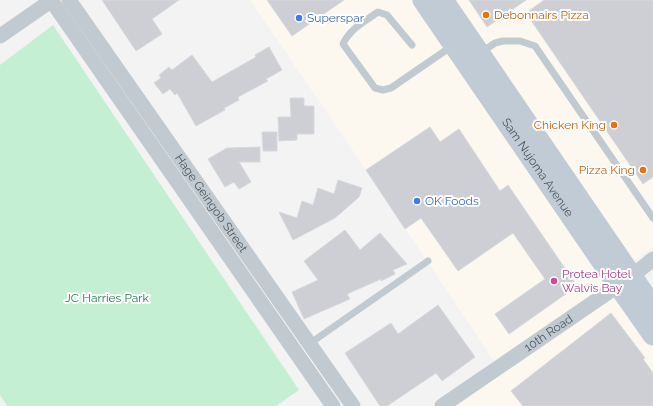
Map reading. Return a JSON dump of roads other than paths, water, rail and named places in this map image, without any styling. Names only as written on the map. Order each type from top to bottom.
[{"type":"main road","name":"Sam Nujoma Avenue","points":[[423,0],[453,45],[625,281],[653,307]]},
{"type":"main road","name":"Sam Nujoma Avenue","points":[[443,0],[480,54],[625,281],[653,335]]},
{"type":"street","name":"Hage Geingob Street","points":[[52,0],[333,406]]},
{"type":"street","points":[[0,36],[52,0]]},
{"type":"street","name":"Hage Geingob Street","points":[[69,0],[353,406]]},
{"type":"street","name":"10th Road","points":[[442,406],[625,281],[653,259]]},
{"type":"lane","points":[[412,45],[387,15],[378,12],[354,29],[346,37],[343,44],[375,88],[383,90],[391,88],[453,45]]},
{"type":"lane","points":[[480,54],[495,43],[503,40],[520,41],[534,46],[653,218]]},
{"type":"lane","points":[[310,344],[428,261]]},
{"type":"place","name":"Debonnairs Pizza","points":[[486,15]]},
{"type":"place","name":"Superspar","points":[[299,18]]},
{"type":"place","name":"Chicken King","points":[[614,125]]},
{"type":"place","name":"Pizza King","points":[[643,170]]},
{"type":"place","name":"OK Foods","points":[[417,201]]},
{"type":"place","name":"Protea Hotel Walvis Bay","points":[[554,281]]},
{"type":"park label","name":"JC Harries Park","points":[[107,298]]}]
